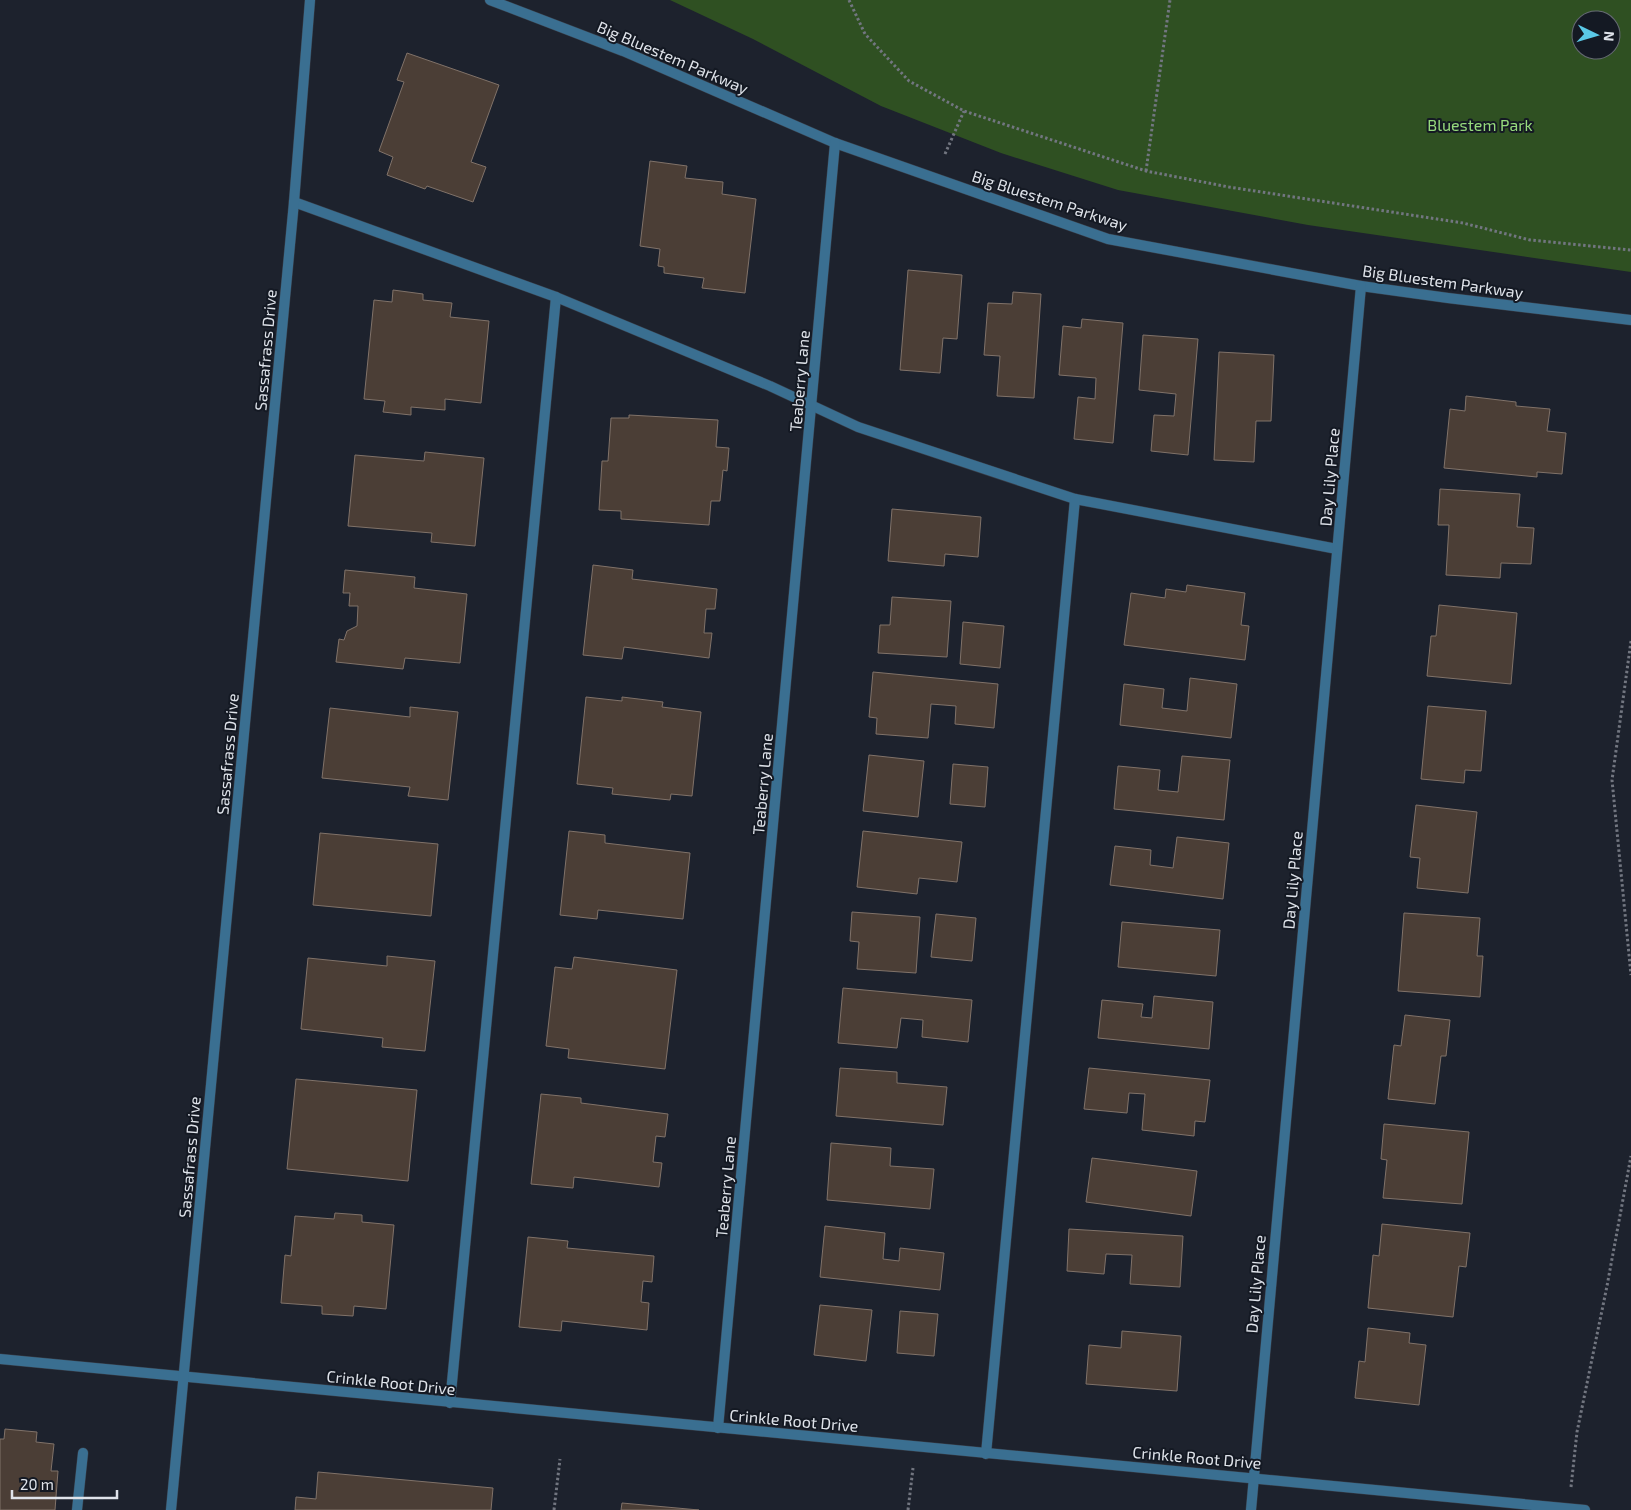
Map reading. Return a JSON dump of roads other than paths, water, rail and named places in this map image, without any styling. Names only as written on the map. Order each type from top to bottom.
[{"type":"street","name":"Sassafrass Drive","points":[[171,1510],[294,202],[310,0]]},
{"type":"street","name":"Big Bluestem Parkway","points":[[490,0],[623,51],[835,143],[1108,238],[1361,286],[1631,320]]},
{"type":"street","name":"Teaberry Lane","points":[[718,1428],[835,143]]},
{"type":"street","points":[[294,202],[556,296],[770,386],[858,427],[1075,499],[1337,549]]},
{"type":"street","name":"Day Lily Place","points":[[1251,1510],[1361,286]]},
{"type":"street","points":[[450,1403],[556,296]]},
{"type":"street","points":[[986,1454],[1075,499]]},
{"type":"street","name":"Crinkle Root Drive","points":[[0,1359],[1585,1510]]},
{"type":"street","points":[[76,1510],[83,1453]]},
{"type":"park label","name":"Bluestem Park","points":[[1480,124]]}]
